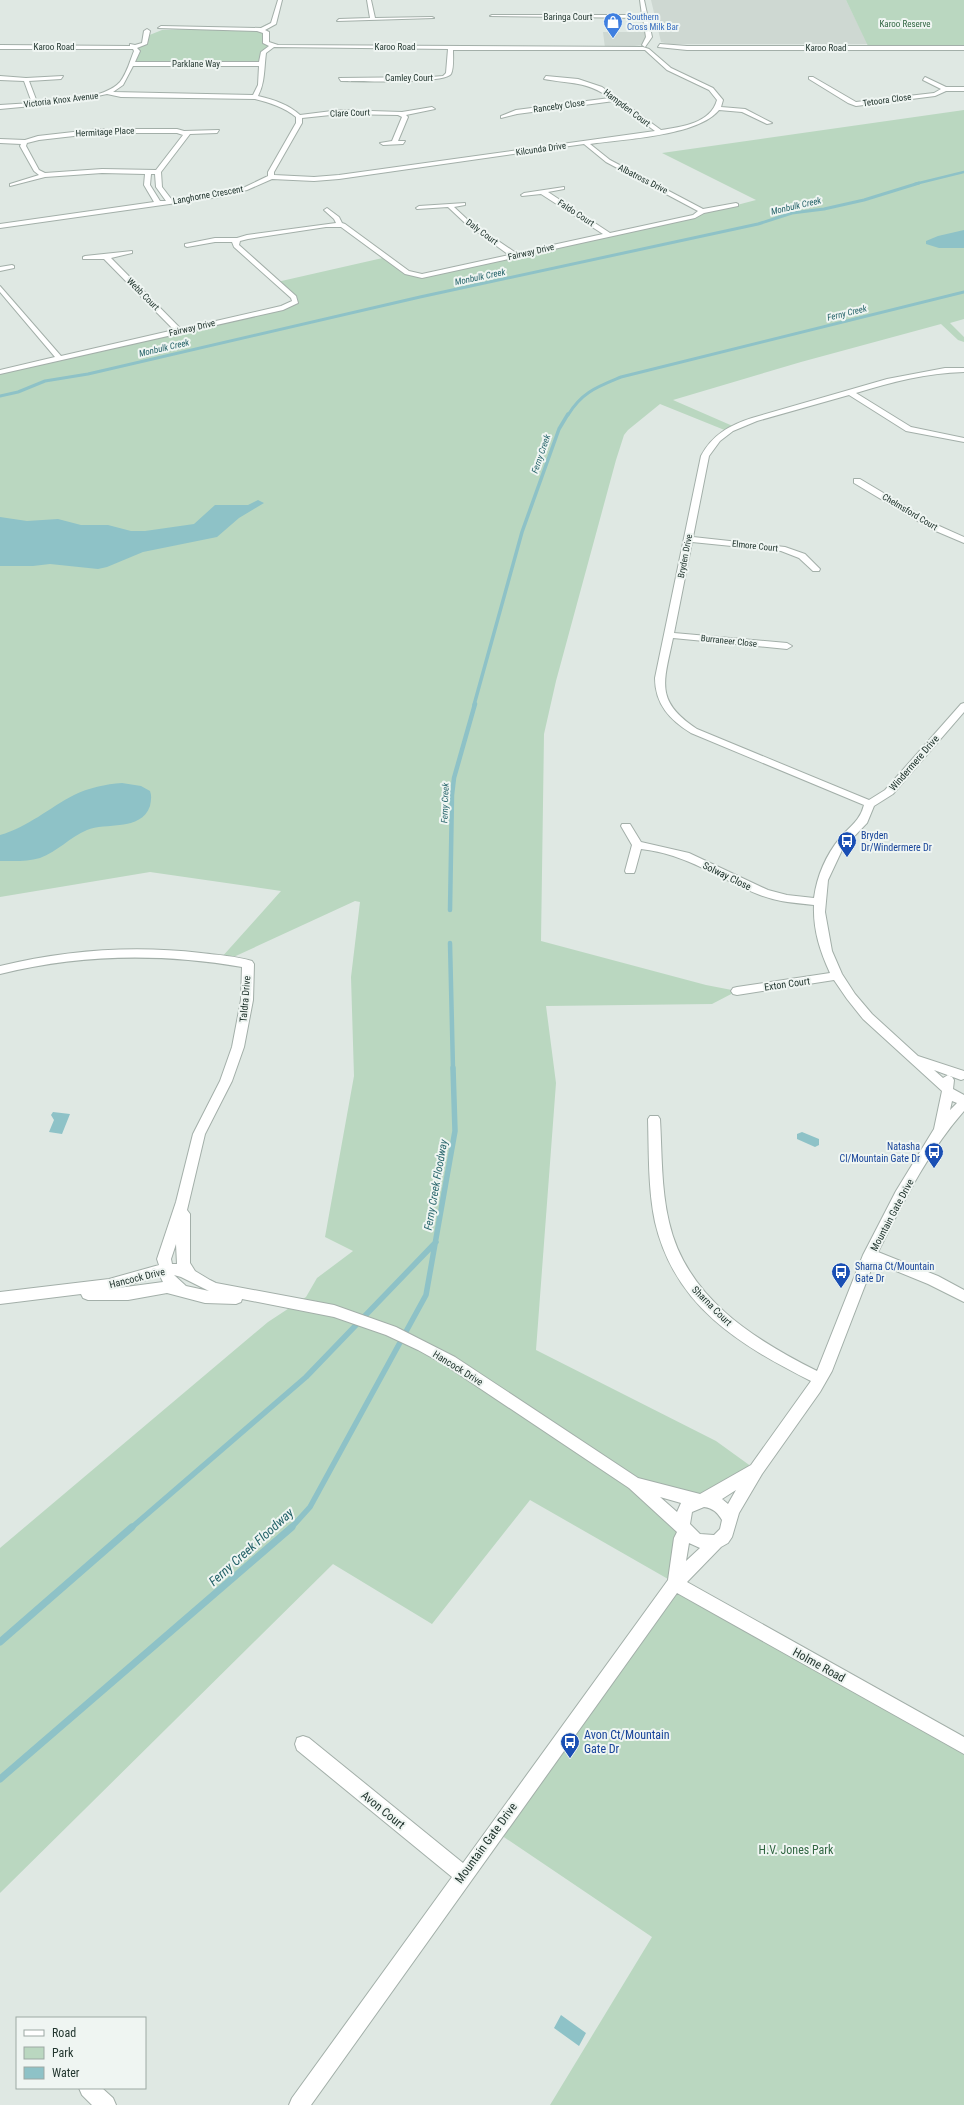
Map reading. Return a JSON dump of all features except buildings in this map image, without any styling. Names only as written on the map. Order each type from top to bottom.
[{"type":"street","points":[[261,30],[273,24],[280,0]]},
{"type":"street","points":[[369,0],[373,18]]},
{"type":"street","points":[[642,0],[649,37],[655,58],[669,69],[711,89],[719,98],[718,108],[743,110],[769,125],[778,122]]},
{"type":"street","name":"Baringa Court","points":[[492,16],[645,17]]},
{"type":"street","points":[[339,20],[373,18],[432,18]]},
{"type":"street","points":[[134,46],[144,44],[150,32],[161,29],[192,28],[261,30],[266,32],[265,42],[272,46],[264,52],[261,64],[260,85],[255,97]]},
{"type":"street","points":[[649,37],[655,58]]},
{"type":"street","name":"Karoo Road","points":[[0,46],[134,46]]},
{"type":"street","name":"Victoria Knox Avenue","points":[[0,107],[79,99],[109,93],[122,82],[137,51],[134,46]]},
{"type":"street","name":"Karoo Road","points":[[272,46],[964,48]]},
{"type":"street","name":"Camley Court","points":[[339,79],[431,79],[445,77],[449,73],[451,47]]},
{"type":"street","name":"Parklane Way","points":[[131,64],[261,64]]},
{"type":"street","points":[[0,78],[17,78],[26,80],[61,77]]},
{"type":"street","name":"Hampden Court","points":[[546,78],[575,81],[604,90],[660,132]]},
{"type":"street","name":"Tetoora Close","points":[[811,78],[850,102],[856,104],[935,94],[945,89]]},
{"type":"street","points":[[925,79],[945,89],[964,89]]},
{"type":"street","points":[[26,80],[35,104]]},
{"type":"street","points":[[109,93],[121,95],[255,97],[286,107],[298,117],[298,127],[271,172],[271,177]]},
{"type":"street","name":"Ranceby Close","points":[[503,117],[516,112],[616,99]]},
{"type":"street","name":"Kilcunda Drive","points":[[271,177],[330,178],[680,129],[702,121],[712,115],[718,108]]},
{"type":"street","name":"Clare Court","points":[[298,117],[340,112],[388,112],[402,114],[432,109]]},
{"type":"street","points":[[394,142],[405,117],[402,114]]},
{"type":"street","name":"Hermitage Place","points":[[0,141],[25,142],[38,138],[100,131],[217,131]]},
{"type":"street","points":[[170,202],[159,185],[158,172],[186,136],[186,132]]},
{"type":"street","points":[[25,142],[23,146],[37,171],[44,175]]},
{"type":"street","points":[[383,143],[403,142]]},
{"type":"street","name":"Albatross Drive","points":[[586,143],[608,161],[694,205],[702,212]]},
{"type":"street","points":[[12,185],[44,175],[95,171],[158,172]]},
{"type":"street","points":[[148,172],[147,185],[158,203]]},
{"type":"street","name":"Langhorne Crescent","points":[[0,226],[238,191],[271,177]]},
{"type":"street","name":"Faldo Court","points":[[524,195],[562,188]]},
{"type":"street","name":"Faldo Court","points":[[543,192],[609,235]]},
{"type":"street","name":"Daly Court","points":[[419,208],[463,204]]},
{"type":"street","name":"Daly Court","points":[[450,206],[467,222],[515,256]]},
{"type":"street","name":"Fairway Drive","points":[[327,210],[338,218],[339,224],[347,227],[404,270],[413,275],[435,274],[695,216],[702,212],[736,206]]},
{"type":"street","points":[[187,245],[215,240],[238,240],[247,236],[339,224]]},
{"type":"street","name":"Fairway Drive","points":[[0,372],[283,308],[295,303],[294,297],[236,246],[235,243],[238,240]]},
{"type":"street","points":[[85,258],[106,257],[130,252]]},
{"type":"street","name":"Webb Court","points":[[106,257],[179,331]]},
{"type":"street","points":[[0,269],[12,267]]},
{"type":"street","points":[[0,288],[60,359]]},
{"type":"street","name":"Bryden Drive","points":[[870,804],[704,736],[677,720],[666,707],[660,694],[660,678],[670,635],[705,456],[718,438],[736,427],[750,421],[922,373],[964,370]]},
{"type":"street","points":[[851,393],[909,429],[964,440]]},
{"type":"street","name":"Chelmsford Court","points":[[857,481],[930,524],[964,540]]},
{"type":"street","name":"Elmore Court","points":[[688,539],[782,549],[802,556],[816,569]]},
{"type":"street","name":"Burraneer Close","points":[[670,635],[787,646]]},
{"type":"street","name":"Windermere Drive","points":[[870,804],[889,792],[964,706]]},
{"type":"street","points":[[870,804],[865,819],[845,839],[824,876],[819,902],[823,942],[837,976],[868,1017],[914,1058],[955,1098],[964,1100]]},
{"type":"street","points":[[626,826],[637,845],[630,871]]},
{"type":"street","name":"Solway Close","points":[[637,845],[654,847],[685,855],[764,893],[787,899],[819,902]]},
{"type":"street","name":"Taldra Drive","points":[[0,970],[64,957],[125,952],[173,953],[248,964],[247,1000],[238,1047],[226,1081],[199,1134],[183,1202],[173,1271]]},
{"type":"street","name":"Exton Court","points":[[737,991],[837,976]]},
{"type":"street","points":[[914,1058],[963,1075]]},
{"type":"street","points":[[947,1089],[948,1080],[956,1075],[963,1075]]},
{"type":"street","name":"Mountain Gate Drive","points":[[940,1130],[947,1089]]},
{"type":"street","name":"Mountain Gate Drive","points":[[729,1518],[757,1469],[820,1379],[833,1355],[870,1255],[901,1195],[940,1130],[964,1103]]},
{"type":"street","name":"Sharna Court","points":[[654,1119],[657,1180],[662,1223],[669,1245],[685,1276],[701,1298],[716,1313],[756,1345],[820,1379]]},
{"type":"street","name":"Taldra Drive","points":[[173,1271],[183,1202]]},
{"type":"street","points":[[870,1255],[932,1280],[964,1296]]},
{"type":"street","name":"Hancock Drive","points":[[173,1271],[167,1287],[205,1297],[263,1299]]},
{"type":"street","name":"Hancock Drive","points":[[54,1293],[128,1294],[173,1271]]},
{"type":"street","name":"Hancock Drive","points":[[0,1298],[54,1293],[122,1283],[151,1273],[173,1271],[209,1286],[263,1299],[349,1316],[391,1331],[450,1361],[634,1484],[685,1530]]},
{"type":"street","name":"Mountain Gate Drive","points":[[702,1500],[757,1469]]},
{"type":"street","name":"Hancock Drive","points":[[634,1484],[702,1500]]},
{"type":"street","points":[[702,1500],[721,1506],[729,1518],[730,1525],[727,1532],[723,1538],[716,1542],[710,1543],[696,1540],[685,1530],[682,1521],[686,1508],[702,1500]]},
{"type":"street","name":"Mountain Gate Drive","points":[[675,1583],[682,1538],[685,1530]]},
{"type":"street","name":"Mountain Gate Drive","points":[[299,2105],[463,1875],[675,1583],[716,1542]]},
{"type":"street","name":"Holme Road","points":[[675,1583],[964,1746]]},
{"type":"street","name":"Avon Court","points":[[303,1744],[463,1875]]},
{"type":"street","points":[[90,2089],[106,2105]]},
{"type":"shaded area","points":[[651,0],[846,0],[868,44],[669,44],[661,42]]},
{"type":"shaded area","points":[[603,32],[648,32],[645,45],[605,48]]},
{"type":"green space","name":"Karoo Reserve","points":[[846,0],[964,0],[964,48],[869,48]]},
{"type":"green space","points":[[162,30],[264,30],[265,40],[272,46],[267,49],[261,64],[131,64],[135,47],[142,45],[147,36]]},
{"type":"green space","points":[[964,110],[964,319],[950,323],[964,337],[964,342],[958,340],[941,324],[801,362],[673,400],[735,427],[727,431],[660,404],[628,430],[624,435],[616,460],[556,681],[544,734],[541,941],[706,985],[737,991],[712,1004],[546,1006],[556,1083],[536,1350],[716,1441],[752,1467],[707,1499],[635,1484],[684,1528],[675,1583],[530,1500],[432,1624],[333,1564],[0,1893],[0,1548],[268,1322],[306,1297],[317,1278],[353,1251],[325,1237],[354,1076],[351,977],[360,902],[355,901],[227,960],[221,958],[281,891],[150,872],[0,897],[0,372],[295,303],[277,282],[387,257],[416,275],[695,216],[756,200],[662,153]]},
{"type":"green space","name":"H.V. Jones Park","points":[[679,1593],[964,1750],[964,2105],[550,2105],[652,1937],[495,1831],[659,1605]]},
{"type":"water","points":[[964,230],[964,248],[939,248],[926,244],[926,241],[938,236]]},
{"type":"water","points":[[258,500],[264,503],[239,518],[217,537],[143,552],[107,567],[98,569],[50,564],[33,566],[0,566],[0,517],[27,521],[58,519],[81,525],[108,525],[131,531],[145,531],[194,524],[215,505],[248,505]]},
{"type":"water","points":[[122,783],[141,786],[150,791],[150,806],[139,820],[122,825],[87,830],[40,858],[25,861],[0,861],[0,835],[20,827],[65,800],[85,790],[110,784]]},
{"type":"water","points":[[53,1112],[70,1114],[62,1134],[49,1132],[54,1120],[51,1115]]},
{"type":"water","points":[[802,1132],[819,1139],[819,1145],[815,1147],[797,1139],[797,1134]]},
{"type":"water","points":[[561,2015],[586,2033],[579,2046],[554,2028]]},
{"type":"waterway","name":"Monbulk Creek","points":[[919,183],[964,172]]},
{"type":"waterway","name":"Monbulk Creek","points":[[0,396],[18,392],[45,381],[88,374],[420,297],[758,224],[792,213],[824,209],[864,200],[919,183]]},
{"type":"waterway","name":"Ferny Creek","points":[[568,415],[573,407],[591,391],[621,377],[964,292]]},
{"type":"waterway","name":"Ferny Creek","points":[[474,705],[522,532],[559,429],[568,414]]},
{"type":"waterway","name":"Ferny Creek","points":[[450,910],[452,795],[454,778],[475,704]]},
{"type":"waterway","name":"Ferny Creek","points":[[450,943],[453,1069]]},
{"type":"waterway","name":"Ferny Creek Floodway","points":[[435,1243],[455,1131],[453,1068]]},
{"type":"waterway","name":"Ferny Creek Floodway","points":[[131,1528],[306,1377],[435,1243]]},
{"type":"waterway","name":"Ferny Creek Floodway","points":[[292,1527],[310,1507],[426,1295],[435,1243]]},
{"type":"waterway","name":"Ferny Creek Floodway","points":[[0,1642],[132,1527]]},
{"type":"waterway","name":"Ferny Creek Floodway","points":[[0,1779],[292,1527]]},
{"type":"place","name":"Southern Cross Milk Bar","points":[[613,39]]},
{"type":"place","name":"Bryden Dr/Windermere Dr","points":[[847,858]]},
{"type":"place","name":"Natasha Cl/Mountain Gate Dr","points":[[934,1169]]},
{"type":"place","name":"Sharna Ct/Mountain Gate Dr","points":[[841,1289]]},
{"type":"place","name":"Avon Ct/Mountain Gate Dr","points":[[570,1759]]}]
